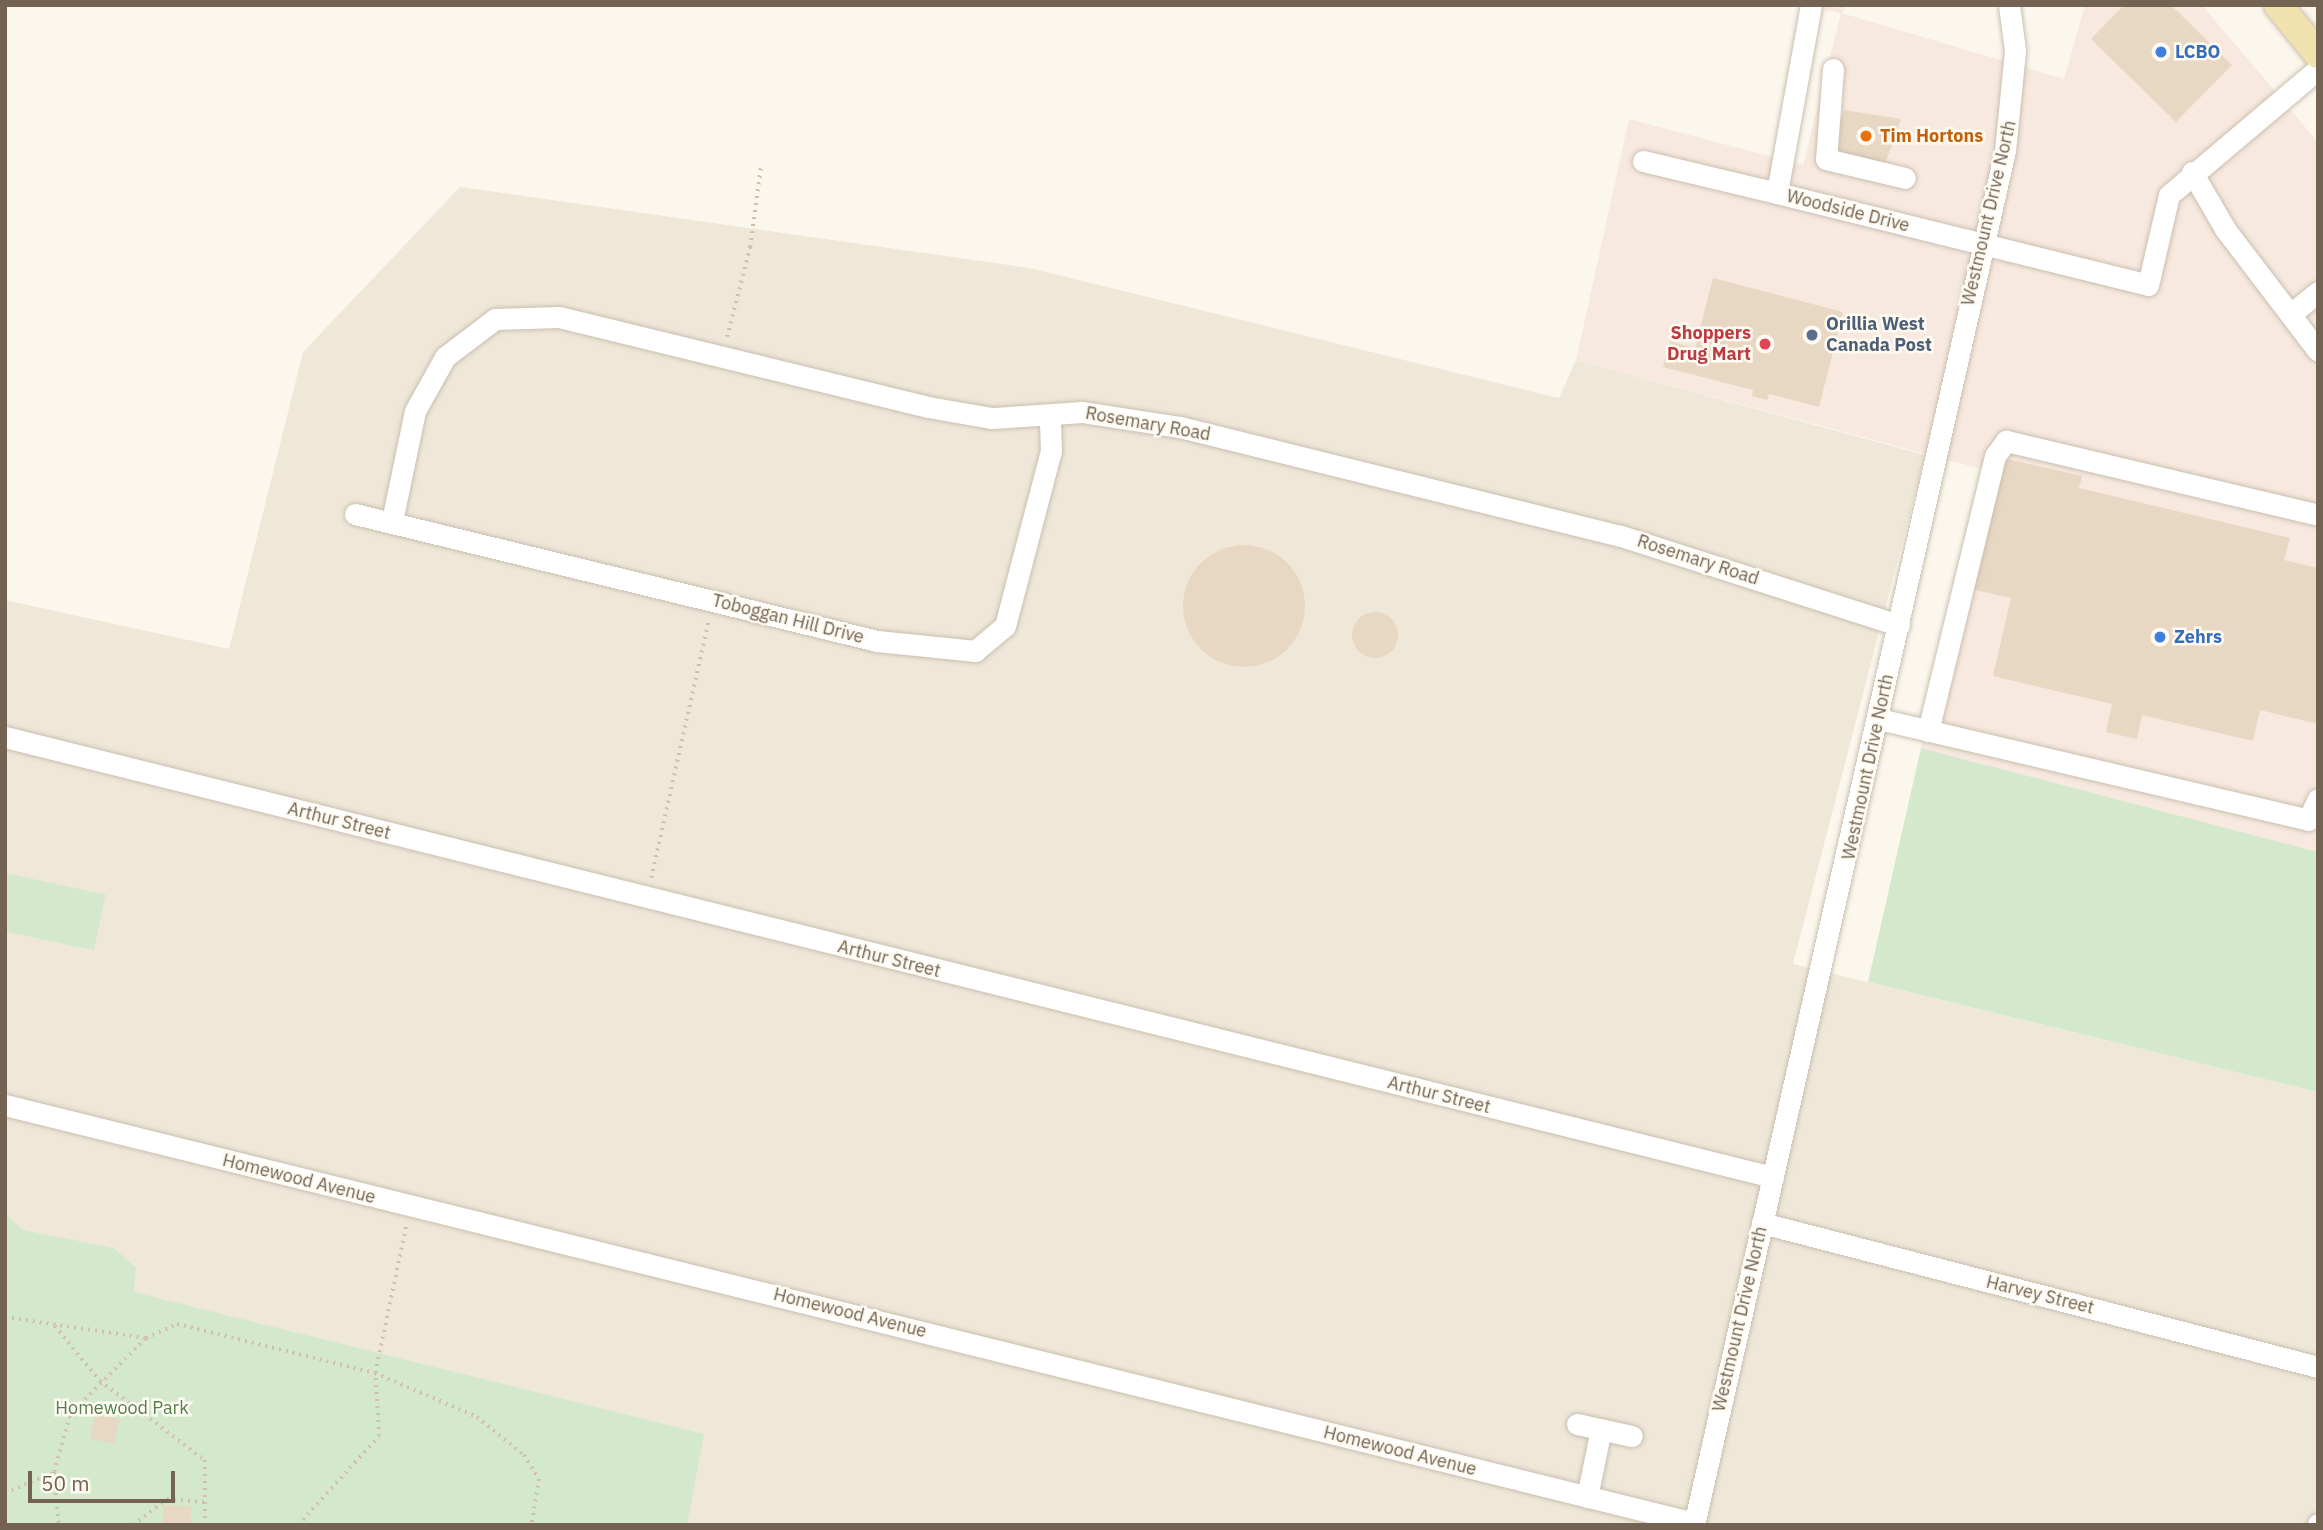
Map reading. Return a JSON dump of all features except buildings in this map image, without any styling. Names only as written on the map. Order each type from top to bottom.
[{"type":"main road","points":[[2278,5],[2318,54]]},
{"type":"street","name":"Woodside Drive","points":[[1811,5],[1777,193],[1982,246],[2148,285],[2169,195],[2192,172]]},
{"type":"street","name":"Westmount Drive North","points":[[1694,1524],[1879,719],[2013,102],[2009,5]]},
{"type":"street","points":[[1833,69],[1826,159],[1905,178]]},
{"type":"street","points":[[2318,69],[2192,172],[2225,229],[2292,313],[2318,351]]},
{"type":"street","points":[[1643,161],[1777,193]]},
{"type":"street","points":[[2292,313],[2318,292]]},
{"type":"street","name":"Rosemary Road","points":[[392,521],[415,411],[445,357],[495,319],[559,317],[928,407],[992,418],[1082,412],[1193,430],[1621,536],[1899,625]]},
{"type":"street","name":"Toboggan Hill Drive","points":[[355,514],[877,641],[975,651],[1005,626],[1051,451],[1050,416]]},
{"type":"street","points":[[1928,731],[1995,456],[2006,441],[2318,515]]},
{"type":"street","points":[[1879,719],[2308,820],[2318,799]]},
{"type":"street","name":"Arthur Street","points":[[5,737],[647,899],[1773,1177]]},
{"type":"street","name":"Homewood Avenue","points":[[5,1105],[1694,1524]]},
{"type":"street","name":"Harvey Street","points":[[1762,1223],[2318,1367]]},
{"type":"street","points":[[1577,1424],[1632,1436]]},
{"type":"street","points":[[1587,1497],[1601,1429]]},
{"type":"path","points":[[722,357],[750,247],[761,164]]},
{"type":"path","points":[[647,899],[713,600]]},
{"type":"path","points":[[298,1525],[379,1436],[375,1373],[411,1207]]},
{"type":"path","points":[[5,1317],[146,1338]]},
{"type":"path","points":[[59,1525],[54,1472],[70,1414],[100,1381],[146,1338],[169,1325],[205,1327],[375,1373],[477,1417],[507,1438],[539,1479],[532,1525]]},
{"type":"path","points":[[55,1326],[100,1381],[205,1460],[205,1525]]},
{"type":"path","points":[[5,1493],[54,1472]]},
{"type":"path","points":[[134,1525],[167,1499],[204,1502]]},
{"type":"shaded area","points":[[1800,5],[1846,5],[1842,13],[2064,79],[2085,5],[2202,5],[2318,142],[2318,852],[1921,748],[1989,471],[1576,360],[1629,119],[1803,165],[1841,13]]},
{"type":"shaded area","points":[[460,187],[1030,268],[1559,398],[1576,360],[1925,455],[1793,964],[2318,1092],[2318,1525],[5,1525],[5,600],[229,649],[303,352]]},
{"type":"green space","points":[[1921,748],[2318,852],[2318,1092],[1868,982]]},
{"type":"green space","points":[[5,873],[106,894],[94,950],[5,931]]},
{"type":"green space","name":"Homewood Park","points":[[5,1214],[23,1230],[114,1248],[136,1268],[134,1292],[704,1434],[687,1525],[5,1525]]},
{"type":"place","name":"LCBO","points":[[2161,52]]},
{"type":"place","name":"Tim Hortons","points":[[1866,136]]},
{"type":"place","name":"Orillia West Canada Post","points":[[1812,335]]},
{"type":"place","name":"Shoppers Drug Mart","points":[[1765,344]]},
{"type":"place","name":"Zehrs","points":[[2160,637]]}]
